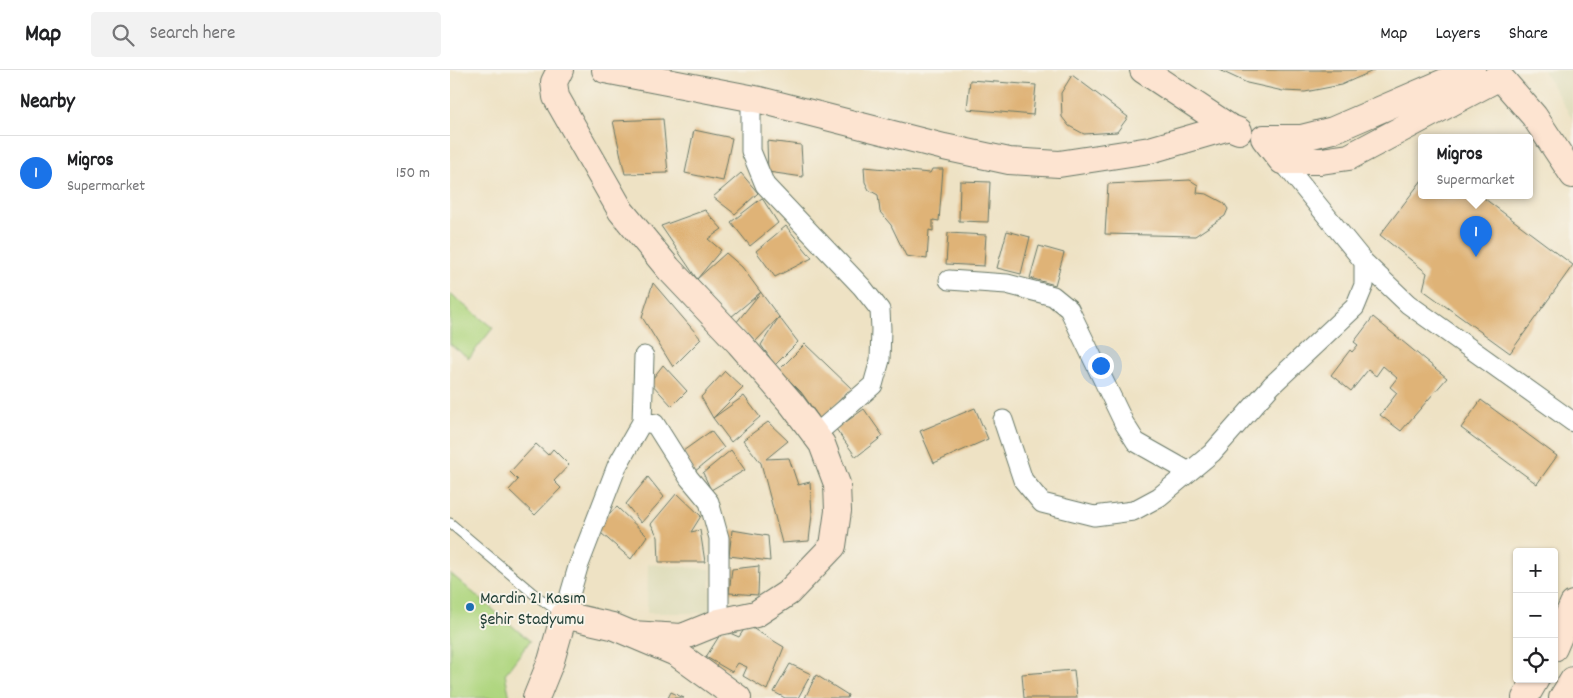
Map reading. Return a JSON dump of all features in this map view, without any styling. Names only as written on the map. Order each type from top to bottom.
[{"type":"street","points":[[560,70],[554,82],[556,97],[621,211],[668,268],[739,343],[792,404],[822,444],[836,484],[838,511],[834,546],[788,593],[756,614],[719,622],[682,637],[631,634]]},
{"type":"street","points":[[605,70],[751,99],[1009,161],[1059,164],[1150,150],[1229,127]]},
{"type":"street","points":[[1143,70],[1229,127],[1264,138],[1301,138],[1333,130],[1472,70]]},
{"type":"street","points":[[1282,162],[1321,161],[1349,157],[1501,72],[1534,116],[1573,175]]},
{"type":"street","points":[[751,99],[751,151],[765,185],[862,287],[880,310],[880,360],[872,385],[815,435]]},
{"type":"street","points":[[1264,138],[1364,262],[1408,304],[1573,422]]},
{"type":"street","points":[[1003,420],[1023,480],[1042,503],[1094,516],[1133,511],[1159,498],[1212,453],[1272,385],[1355,307],[1364,286],[1364,262]]},
{"type":"street","points":[[949,280],[1007,284],[1053,296],[1069,309],[1124,423],[1136,442],[1189,472]]},
{"type":"street","points":[[536,698],[551,661],[578,566],[617,466],[642,422],[644,356]]},
{"type":"street","points":[[642,422],[655,424],[688,478],[709,502],[718,538],[719,622]]},
{"type":"street","points":[[1558,639],[1573,604]]},
{"type":"street","points":[[564,615],[612,626],[676,654],[738,698]]},
{"type":"street","points":[[1562,698],[1573,680]]},
{"type":"street","points":[[1525,698],[1534,683]]},
{"type":"lane","points":[[450,524],[535,595],[564,615]]},
{"type":"shaded area","points":[[1543,70],[1573,70],[1573,120]]},
{"type":"shaded area","points":[[648,564],[711,569],[710,613],[647,613]]},
{"type":"green space","points":[[450,294],[493,328],[469,358],[450,344]]},
{"type":"green space","name":"Mardin 21 Kasım Şehir Stadyumu","points":[[450,573],[530,641],[505,674],[510,698],[450,698]]},
{"type":"building","points":[[1219,70],[1375,70],[1341,85],[1305,92],[1283,91],[1247,83]]},
{"type":"building","points":[[1072,75],[1128,117],[1117,132],[1084,134],[1069,126],[1062,117],[1061,93]]},
{"type":"building","points":[[970,80],[1036,85],[1033,115],[967,109]]},
{"type":"building","points":[[663,119],[668,173],[625,174],[613,121]]},
{"type":"building","points":[[694,130],[732,138],[723,181],[685,173]]},
{"type":"building","points":[[767,141],[801,145],[803,177],[768,172]]},
{"type":"building","points":[[864,167],[930,173],[932,169],[943,169],[939,221],[933,220],[933,231],[929,230],[927,259],[906,256],[891,225],[880,212],[878,195],[869,190],[865,182]]},
{"type":"building","points":[[741,173],[758,193],[735,214],[713,197]]},
{"type":"building","points":[[1190,180],[1198,185],[1197,193],[1207,194],[1224,203],[1228,209],[1225,216],[1195,236],[1105,234],[1108,184]]},
{"type":"building","points":[[960,181],[990,182],[988,222],[959,221]]},
{"type":"building","points":[[1418,185],[1418,199],[1485,199],[1573,265],[1510,353],[1423,290],[1427,273],[1380,235]]},
{"type":"building","points":[[762,198],[778,223],[750,246],[731,222]]},
{"type":"building","points":[[705,210],[722,229],[708,239],[721,250],[697,279],[661,226]]},
{"type":"building","points":[[786,226],[812,258],[775,277],[756,251]]},
{"type":"building","points":[[1007,231],[1030,237],[1021,274],[997,268]]},
{"type":"building","points":[[948,233],[986,235],[984,266],[946,264]]},
{"type":"building","points":[[1039,246],[1064,253],[1055,285],[1030,278]]},
{"type":"building","points":[[726,253],[742,267],[761,292],[731,317],[697,279]]},
{"type":"building","points":[[653,283],[701,339],[673,367],[642,317]]},
{"type":"building","points":[[761,292],[779,317],[755,342],[736,323]]},
{"type":"building","points":[[779,317],[798,342],[775,365],[761,345]]},
{"type":"building","points":[[1373,317],[1447,378],[1401,431],[1380,415],[1397,393],[1390,387],[1397,378],[1383,366],[1376,376],[1368,370],[1351,391],[1331,375],[1350,350],[1352,352],[1358,345],[1354,342]]},
{"type":"building","points":[[805,344],[851,388],[821,420],[801,392],[779,370]]},
{"type":"building","points":[[663,365],[687,391],[672,406],[650,382]]},
{"type":"building","points":[[725,371],[743,388],[713,418],[701,397]]},
{"type":"building","points":[[744,396],[760,417],[731,442],[713,418]]},
{"type":"building","points":[[1481,400],[1557,456],[1537,484],[1461,428]]},
{"type":"building","points":[[975,408],[988,439],[934,463],[920,431]]},
{"type":"building","points":[[864,409],[883,436],[856,457],[836,429]]},
{"type":"building","points":[[768,422],[788,441],[766,459],[789,458],[798,485],[810,482],[812,514],[809,541],[782,543],[761,463],[743,440]]},
{"type":"building","points":[[711,431],[724,448],[694,472],[683,451]]},
{"type":"building","points":[[536,444],[548,455],[553,449],[569,465],[554,481],[561,488],[535,515],[509,490],[518,480],[510,472]]},
{"type":"building","points":[[731,450],[745,470],[711,490],[703,473]]},
{"type":"building","points":[[648,477],[664,497],[641,523],[626,504]]},
{"type":"building","points":[[677,493],[701,516],[691,532],[700,530],[705,562],[659,562],[658,537],[651,524]]},
{"type":"building","points":[[617,507],[647,536],[631,559],[594,527]]},
{"type":"building","points":[[732,530],[768,536],[770,561],[729,556]]},
{"type":"building","points":[[759,566],[758,595],[729,593],[732,569]]},
{"type":"building","points":[[747,625],[784,647],[767,690],[743,676],[747,667],[738,663],[732,672],[706,657],[723,630],[739,637]]},
{"type":"building","points":[[790,664],[811,674],[798,698],[785,698],[774,692]]},
{"type":"building","points":[[1074,670],[1077,698],[1024,698],[1022,674]]},
{"type":"building","points":[[816,675],[848,695],[847,698],[805,698]]},
{"type":"building","points":[[671,692],[684,698],[668,698]]},
{"type":"place","name":"Migros","points":[[1476,257]]},
{"type":"place","name":"Mardin 21 Kasım Şehir Stadyumu","points":[[470,607]]}]
